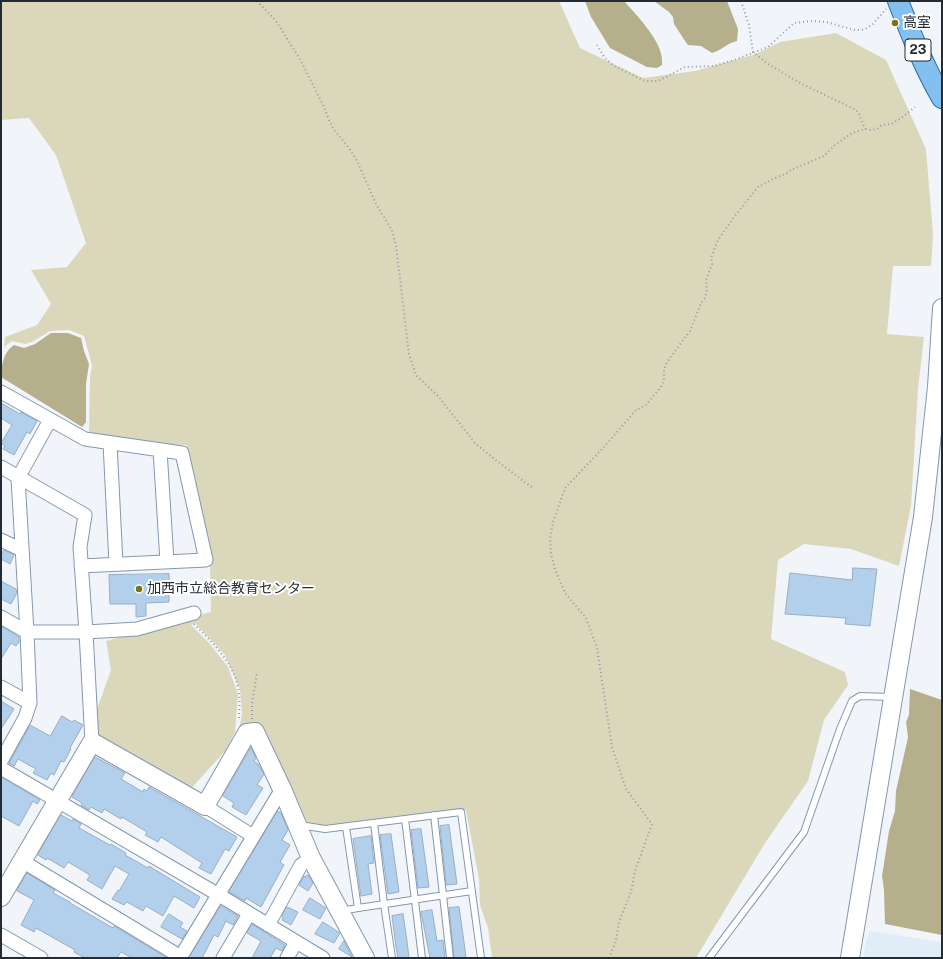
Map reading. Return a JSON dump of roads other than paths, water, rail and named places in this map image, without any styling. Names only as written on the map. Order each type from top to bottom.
[{"type":"main road","name":"23","points":[[898,1],[919,52],[942,98]]},
{"type":"street","points":[[850,958],[923,517],[937,387],[942,308]]},
{"type":"street","points":[[1,392],[85,439],[182,453],[206,560],[81,566]]},
{"type":"street","points":[[1,761],[25,718],[30,704],[18,478],[50,420]]},
{"type":"street","points":[[110,443],[116,564]]},
{"type":"street","points":[[160,450],[167,562]]},
{"type":"street","points":[[1,467],[85,515],[80,547],[92,742],[1,897]]},
{"type":"street","points":[[1,540],[22,550]]},
{"type":"street","points":[[1,617],[27,632],[86,632],[137,629],[192,617]]},
{"type":"street","points":[[1,687],[30,704]]},
{"type":"street","points":[[205,806],[247,734],[256,732],[282,789],[310,858],[365,958]]},
{"type":"street","points":[[92,742],[205,806],[253,836]]},
{"type":"street","points":[[1,768],[219,895],[323,958]]},
{"type":"street","points":[[22,861],[181,957],[282,789]]},
{"type":"street","points":[[268,925],[301,865],[310,858]]},
{"type":"street","points":[[224,958],[249,914]]},
{"type":"street","points":[[1,935],[41,958]]},
{"type":"street","points":[[286,958],[296,942]]},
{"type":"lane","points":[[709,958],[804,832],[840,730],[852,701],[860,696],[894,697]]},
{"type":"lane","points":[[296,824],[325,829],[461,812],[481,958]]},
{"type":"lane","points":[[434,815],[450,958]]},
{"type":"lane","points":[[405,819],[422,958]]},
{"type":"lane","points":[[374,823],[392,958]]},
{"type":"lane","points":[[346,827],[358,908]]},
{"type":"lane","points":[[342,914],[346,910],[472,891]]},
{"type":"place","name":"高室","points":[[895,23]]},
{"type":"place","name":"加西市立総合教育センター","points":[[139,589]]}]
